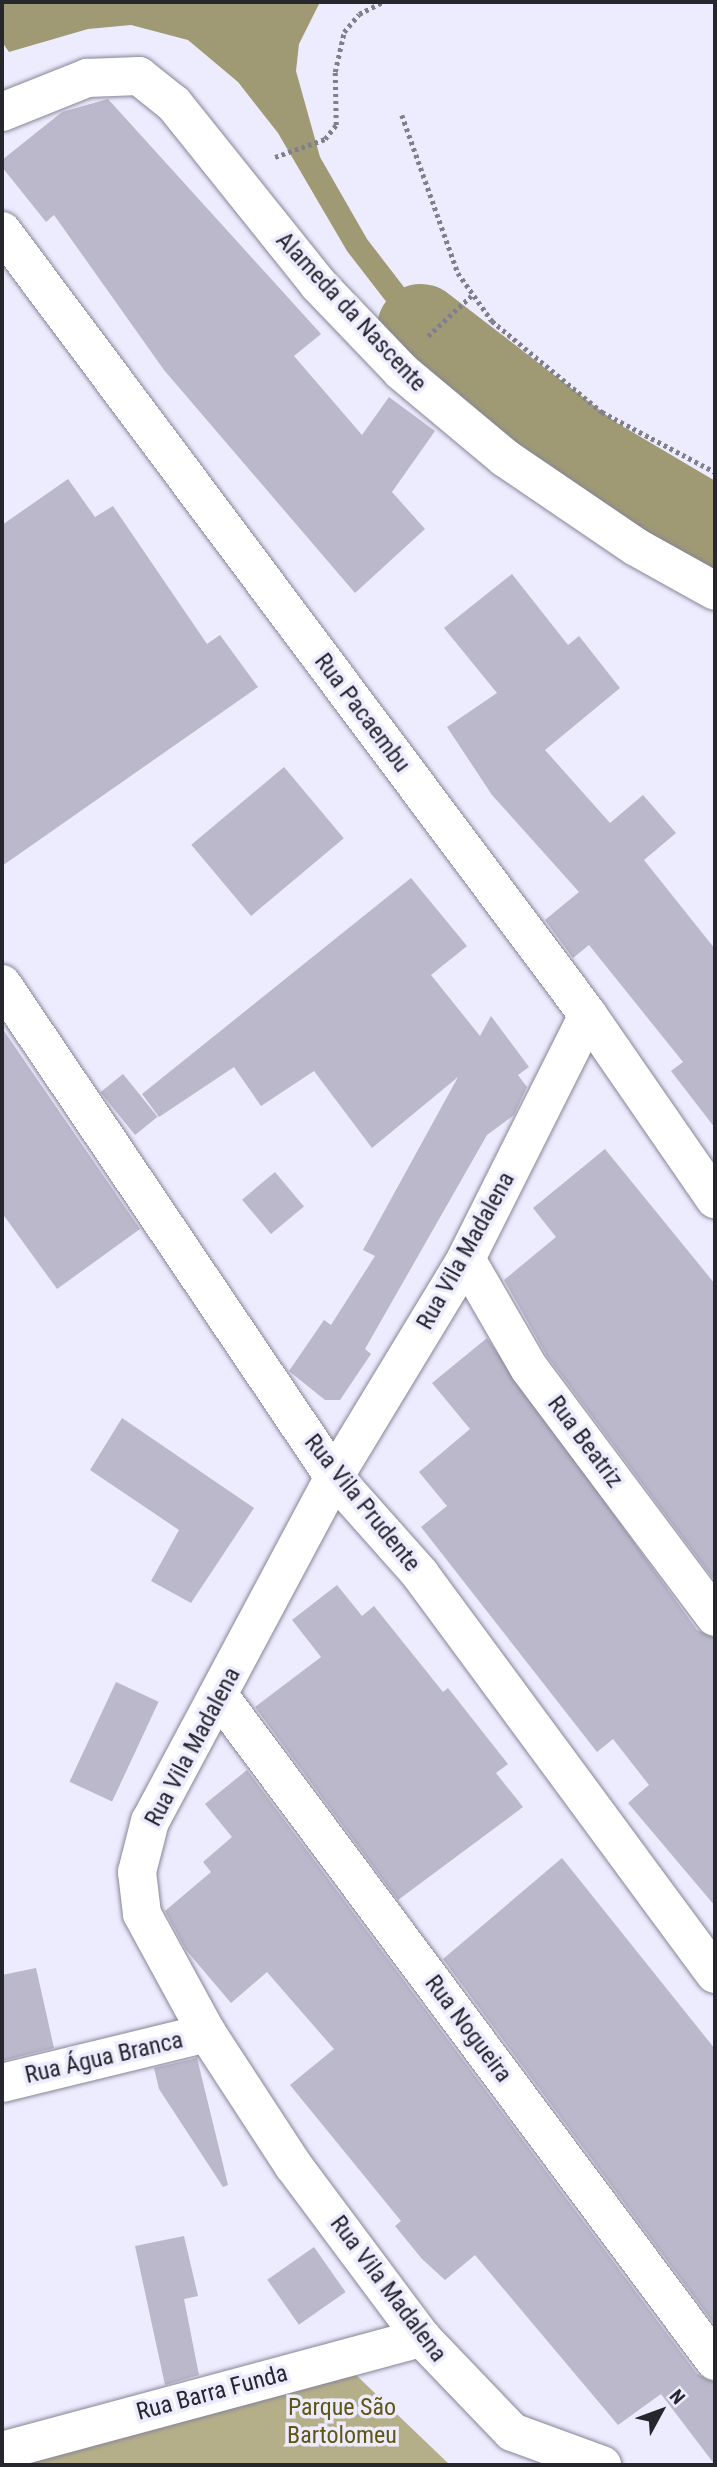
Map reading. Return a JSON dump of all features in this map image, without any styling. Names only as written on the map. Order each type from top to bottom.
[{"type":"street","name":"Alameda da Nascente","points":[[2,112],[87,78],[139,76],[174,104],[318,284],[401,371],[505,458],[636,547],[715,591]]},
{"type":"street","name":"Rua Pacaembu","points":[[2,231],[588,1015],[715,1199]]},
{"type":"street","name":"Rua Vila Prudente","points":[[2,984],[334,1477],[420,1574],[715,1974]]},
{"type":"street","name":"Rua Vila Madalena","points":[[588,1015],[466,1259],[334,1477],[220,1698],[150,1821],[137,1872],[142,1914],[206,2033],[293,2165],[422,2338],[512,2432],[603,2465]]},
{"type":"street","name":"Rua Beatriz","points":[[466,1259],[529,1368],[715,1618]]},
{"type":"street","name":"Rua Nogueira","points":[[220,1698],[715,2361]]},
{"type":"street","name":"Rua Água Branca","points":[[2,2083],[206,2033]]},
{"type":"street","name":"Rua Barra Funda","points":[[2,2451],[422,2338]]},
{"type":"path","points":[[274,157],[325,139],[340,109],[335,72],[344,32],[359,14],[383,2]]},
{"type":"path","points":[[402,115],[471,296],[534,361],[602,412],[715,472]]},
{"type":"path","points":[[439,323],[471,296]]},
{"type":"green space","name":"Parque São Bartolomeu","points":[[355,2374],[450,2465],[2,2465]]},
{"type":"shaded area","points":[[2,2],[320,2],[299,44],[296,71],[320,157],[367,239],[430,321],[412,335],[347,251],[278,133],[238,82],[188,40],[131,25],[88,29],[9,52],[2,42]]},
{"type":"building","points":[[108,99],[321,334],[294,356],[362,435],[389,397],[435,431],[392,492],[425,529],[355,593],[164,370],[54,215],[46,222],[2,167],[2,160],[62,112]]},
{"type":"building","points":[[68,479],[95,517],[113,506],[207,644],[220,635],[258,687],[2,866],[2,525]]},
{"type":"building","points":[[512,574],[568,645],[579,636],[620,688],[545,750],[610,823],[643,795],[676,833],[644,860],[715,949],[715,1128],[671,1071],[683,1062],[589,945],[573,958],[545,920],[579,892],[492,795],[447,727],[497,693],[444,628]]},
{"type":"building","points":[[284,767],[344,838],[251,916],[191,845]]},
{"type":"building","points":[[411,878],[467,946],[431,975],[480,1036],[491,1016],[529,1067],[518,1075],[527,1087],[514,1115],[487,1135],[365,1349],[371,1354],[340,1400],[325,1400],[289,1371],[324,1320],[331,1325],[375,1256],[363,1250],[458,1077],[372,1148],[314,1071],[261,1106],[234,1067],[159,1117],[142,1094]]},
{"type":"building","points":[[2,1028],[140,1229],[57,1289],[2,1213]]},
{"type":"building","points":[[123,1074],[158,1117],[135,1135],[100,1092]]},
{"type":"building","points":[[605,1149],[715,1284],[715,1581],[547,1356],[504,1280],[556,1237],[533,1208]]},
{"type":"building","points":[[275,1172],[304,1206],[271,1234],[242,1200]]},
{"type":"building","points":[[487,1338],[697,1630],[715,1638],[715,1906],[628,1803],[649,1785],[613,1739],[597,1752],[421,1527],[447,1506],[419,1472],[470,1429],[432,1383]]},
{"type":"building","points":[[122,1418],[254,1508],[191,1603],[151,1581],[179,1530],[90,1470]]},
{"type":"building","points":[[337,1585],[362,1616],[374,1606],[443,1692],[448,1688],[508,1764],[496,1773],[523,1807],[398,1900],[255,1707],[321,1657],[292,1620]]},
{"type":"building","points":[[116,1682],[159,1702],[112,1802],[70,1782]]},
{"type":"building","points":[[247,1770],[697,2374],[715,2382],[715,2465],[661,2394],[618,2425],[475,2255],[445,2280],[422,2259],[395,2226],[401,2221],[290,2085],[334,2049],[267,1972],[231,2003],[186,1950],[165,1911],[211,1872],[203,1862],[232,1837],[205,1804]]},
{"type":"building","points":[[562,1858],[715,2049],[715,2325],[443,1959]]},
{"type":"building","points":[[36,1968],[54,2048],[2,2061],[2,1975]]},
{"type":"building","points":[[197,2058],[228,2185],[223,2187],[159,2089],[154,2068]]},
{"type":"building","points":[[184,2236],[198,2296],[184,2299],[199,2375],[165,2385],[135,2246]]},
{"type":"building","points":[[314,2247],[346,2292],[299,2325],[267,2280]]},
{"type":"waterway","points":[[421,328],[590,458],[715,532]]}]
